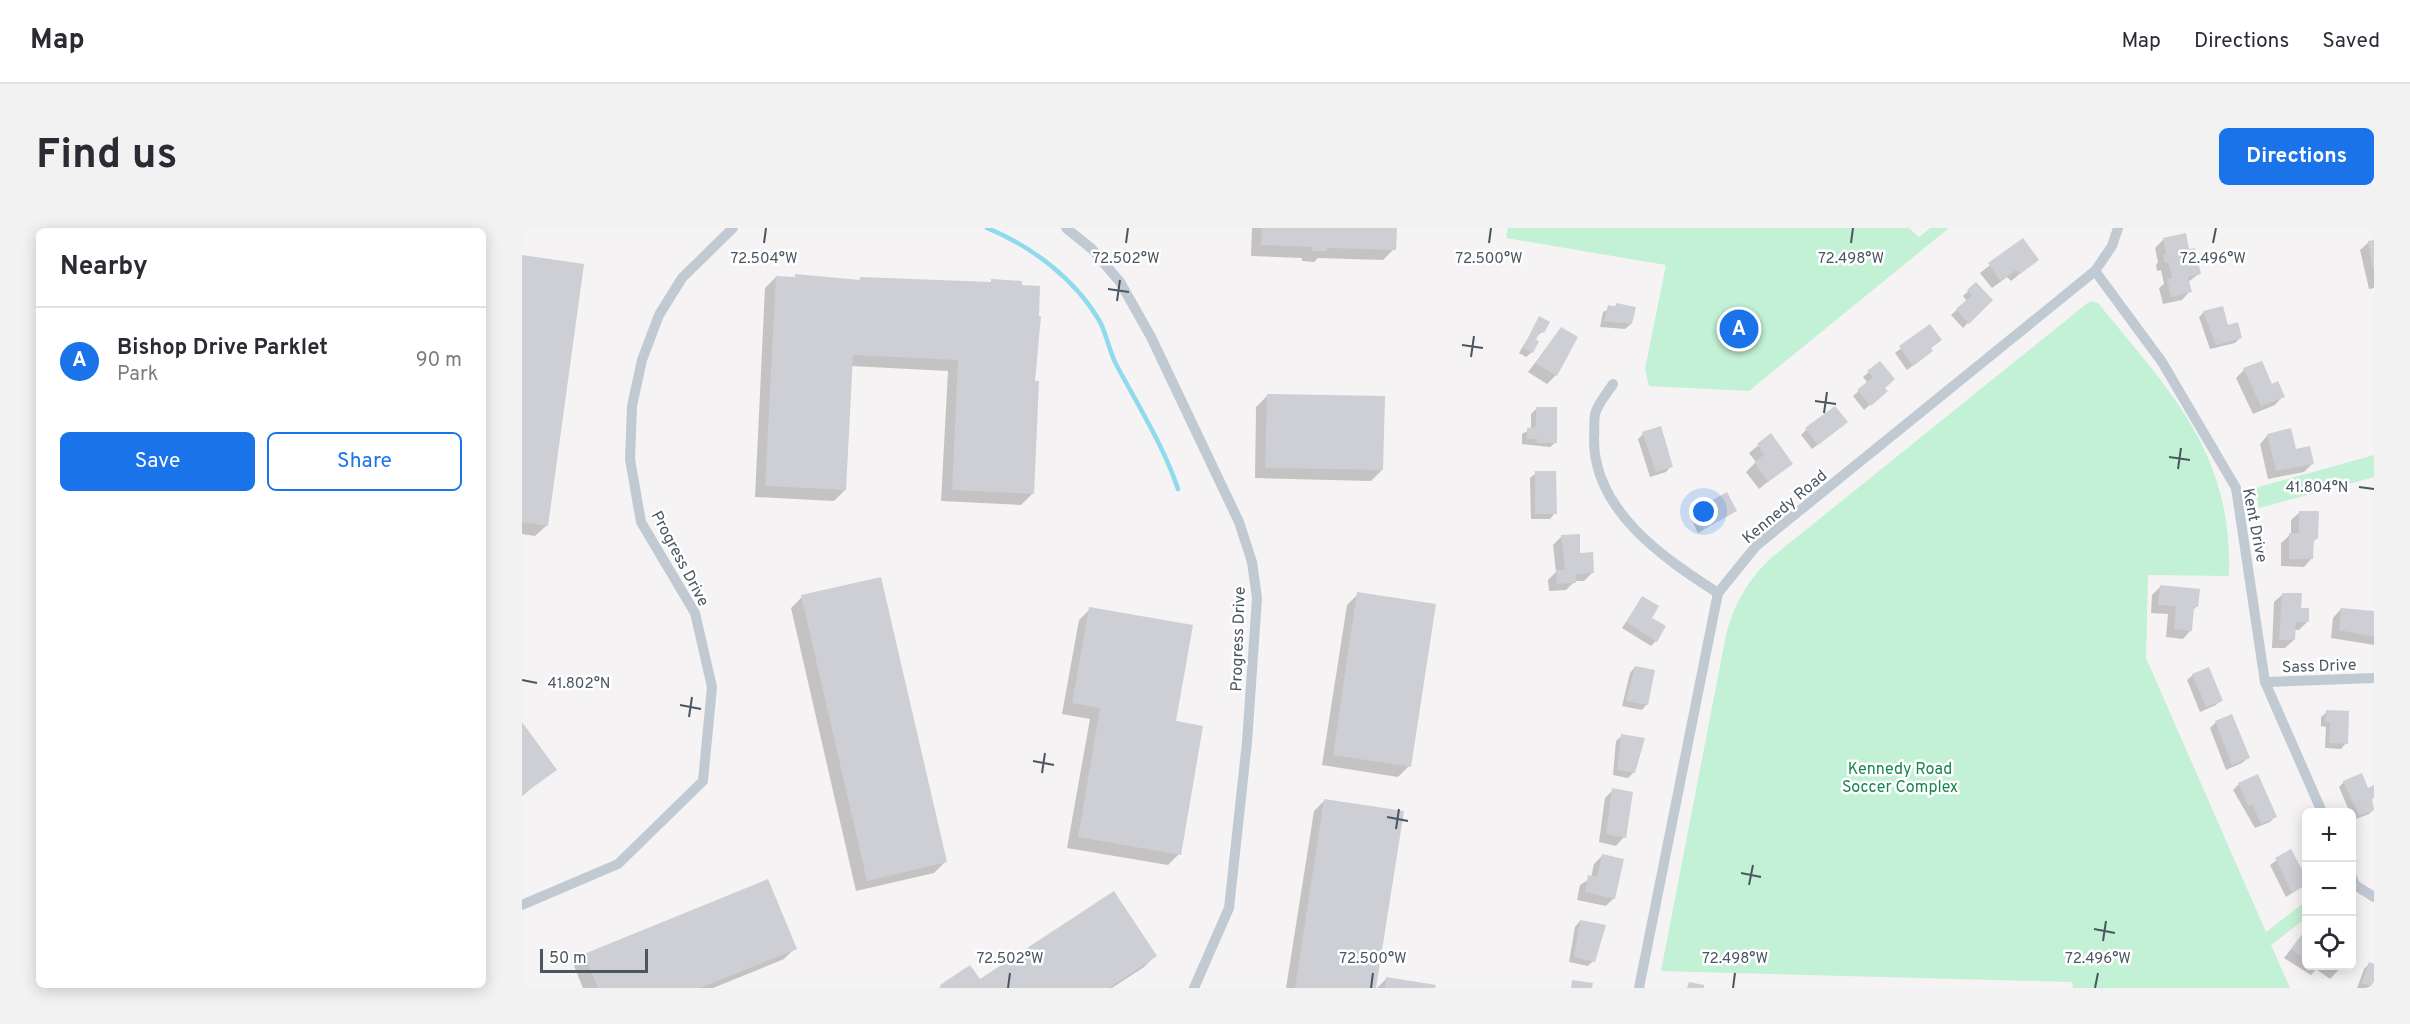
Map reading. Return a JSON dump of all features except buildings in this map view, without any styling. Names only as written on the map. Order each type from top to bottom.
[{"type":"street","name":"Progress Drive","points":[[522,905],[618,864],[703,781],[712,687],[695,613],[641,522],[630,459],[632,406],[642,360],[659,315],[682,278],[733,228]]},
{"type":"street","name":"Progress Drive","points":[[1066,228],[1092,249],[1120,282],[1151,336],[1239,522],[1252,562],[1257,598],[1247,742],[1229,908],[1194,988]]},
{"type":"street","name":"Kennedy Road","points":[[1639,988],[1718,593],[1756,546],[2095,271],[2112,246],[2118,228]]},
{"type":"street","name":"Kent Drive","points":[[2095,271],[2162,362],[2236,488],[2265,682],[2320,808]]},
{"type":"street","points":[[1613,384],[1595,412],[1594,445],[1600,478],[1619,512],[1642,538],[1718,593]]},
{"type":"street","name":"Sass Drive","points":[[2265,682],[2374,678]]},
{"type":"street","points":[[2356,886],[2374,897]]},
{"type":"green space","points":[[1508,228],[1909,228],[1919,237],[1930,228],[1949,228],[1749,391],[1649,386],[1645,369],[1666,265],[1506,238]]},
{"type":"green space","name":"Kennedy Road Soccer Complex","points":[[2090,301],[2098,303],[2173,396],[2209,459],[2220,494],[2228,532],[2229,576],[2148,575],[2146,658],[2266,932],[2302,904],[2302,921],[2271,945],[2290,988],[2073,988],[2072,982],[1661,971],[1726,635],[1733,613],[1749,584],[1771,558]]},
{"type":"green space","points":[[2374,455],[2374,477],[2259,508],[2255,488]]},
{"type":"waterway","points":[[987,228],[1020,244],[1050,265],[1077,290],[1089,305],[1102,325],[1114,361],[1158,442],[1178,489]]},
{"type":"place","name":"Bishop Drive Parklet","points":[[1739,329]]}]
